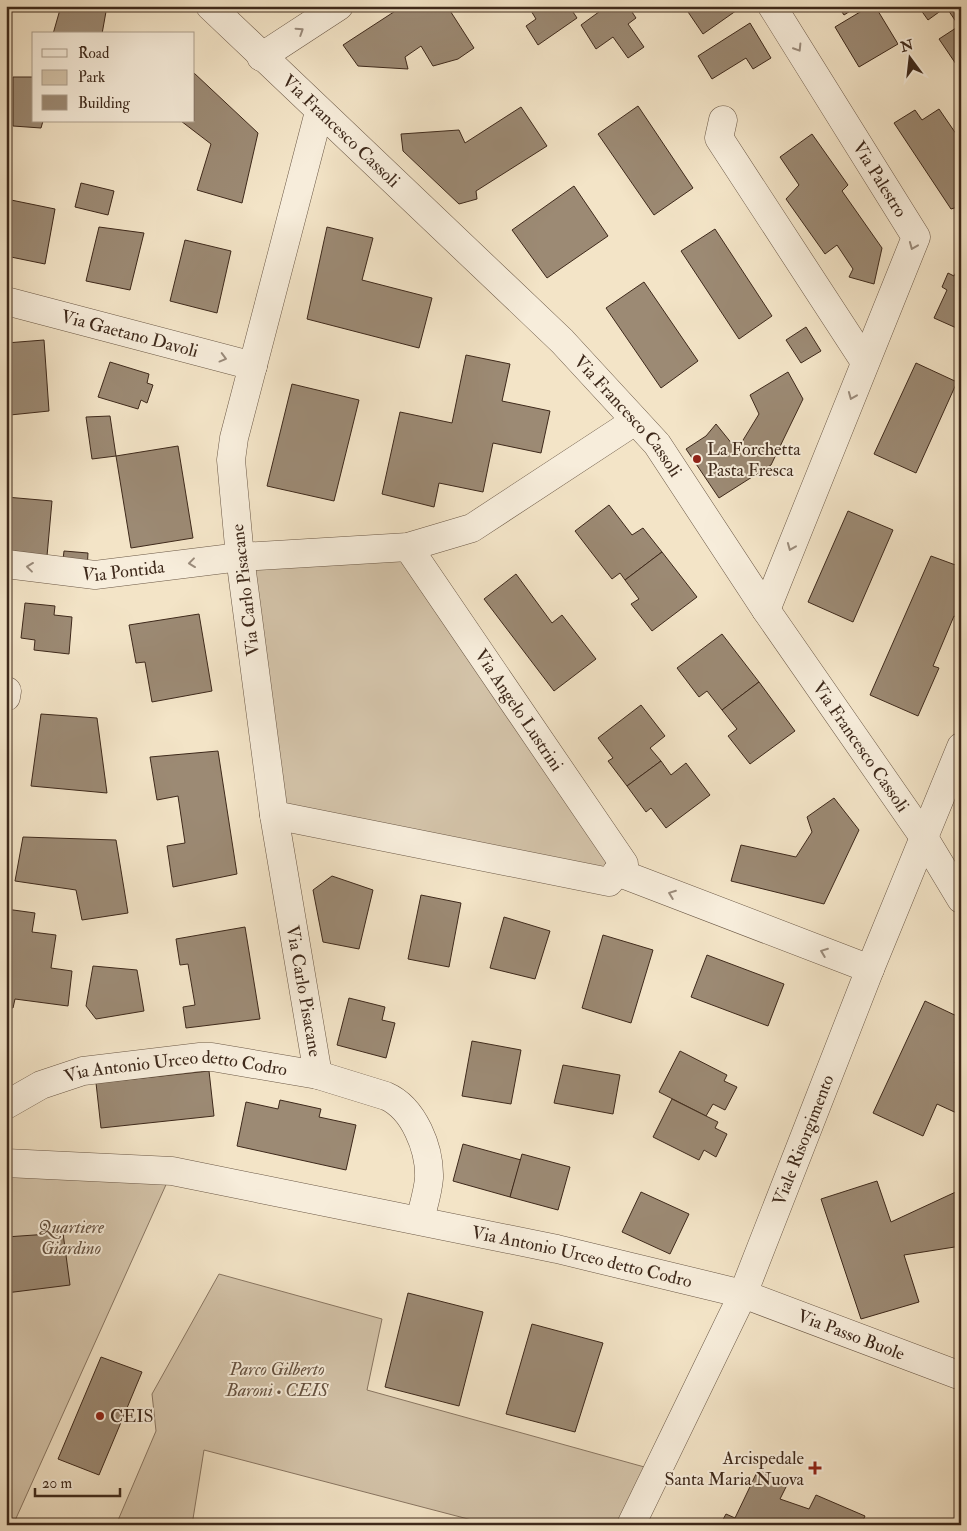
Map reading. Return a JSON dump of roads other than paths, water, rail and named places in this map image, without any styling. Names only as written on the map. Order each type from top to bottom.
[{"type":"street","name":"Via Francesco Cassoli","points":[[210,6],[319,112],[562,341],[656,444],[766,610],[923,836],[961,899]]},
{"type":"street","points":[[262,56],[339,6]]},
{"type":"street","name":"Via Palestro","points":[[766,610],[916,237],[772,6]]},
{"type":"street","name":"Via Carlo Pisacane","points":[[318,1075],[274,815],[240,557],[231,454],[319,112]]},
{"type":"street","points":[[723,120],[719,138],[866,362]]},
{"type":"street","name":"Via Gaetano Davoli","points":[[6,301],[254,366]]},
{"type":"street","points":[[240,557],[408,547],[472,528],[635,421]]},
{"type":"street","name":"Via Angelo Lustrini","points":[[408,547],[624,864],[617,872]]},
{"type":"street","name":"Via Pontida","points":[[6,564],[95,575],[240,557]]},
{"type":"street","name":"Viale Risorgimento","points":[[631,1525],[743,1294],[923,836],[961,747]]},
{"type":"street","points":[[274,815],[609,882],[617,872],[870,969]]},
{"type":"street","name":"Via Antonio Urceo detto Codro","points":[[6,1105],[41,1085],[83,1072],[185,1058],[212,1057],[318,1075],[386,1096],[396,1100],[404,1108],[416,1127],[428,1165],[428,1188],[420,1220]]},
{"type":"street","name":"Via Antonio Urceo detto Codro","points":[[6,1163],[172,1171],[557,1249],[743,1294]]},
{"type":"street","name":"Via Passo Buole","points":[[743,1294],[961,1376]]},
{"type":"place","name":"La Forchetta Pasta Fresca","points":[[697,459]]},
{"type":"place","name":"CEIS","points":[[100,1416]]},
{"type":"place","name":"Arcispedale Santa Maria Nuova","points":[[815,1468]]},
{"type":"park label","name":"Quartiere Giardino","points":[[71,1237]]},
{"type":"park label","name":"Parco Gilberto Baroni • CEIS","points":[[277,1379]]}]
